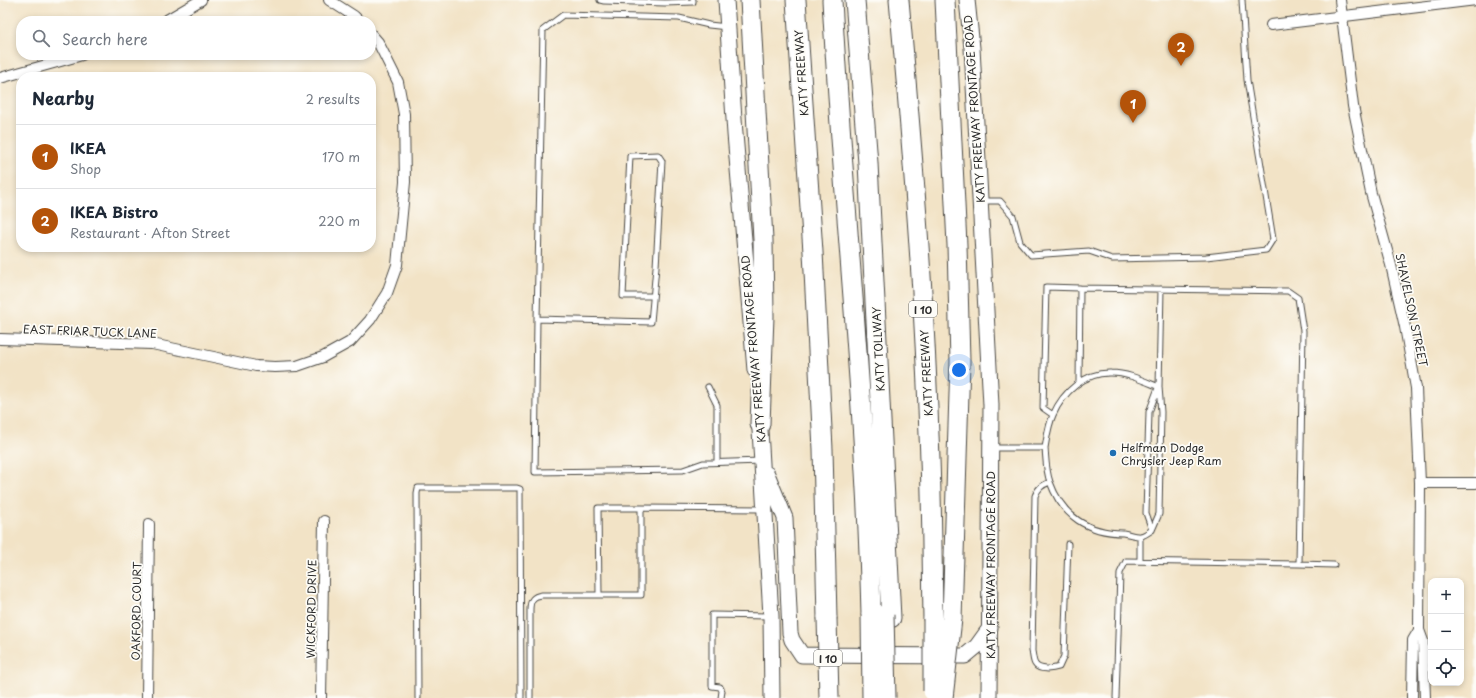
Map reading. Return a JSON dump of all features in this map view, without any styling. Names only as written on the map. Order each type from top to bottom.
[{"type":"highway","points":[[750,0],[763,240],[764,316],[760,424]]},
{"type":"highway","name":"KATY FREEWAY","points":[[796,0],[815,283],[823,449],[829,698]]},
{"type":"highway","points":[[832,0],[869,540],[882,616],[886,698]]},
{"type":"highway","name":"KATY TOLLWAY","points":[[855,0],[868,163],[881,403],[882,616],[894,698]]},
{"type":"highway","name":"KATY FREEWAY","points":[[899,0],[924,322],[930,468],[934,698]]},
{"type":"highway","points":[[943,698],[952,619],[960,361],[957,245],[945,0]]},
{"type":"highway","points":[[872,698],[882,616]]},
{"type":"main road","name":"KATY FREEWAY FRONTAGE ROAD","points":[[726,0],[735,134],[760,424],[771,616],[772,698]]},
{"type":"main road","name":"KATY FREEWAY FRONTAGE ROAD","points":[[967,0],[972,48],[991,405],[989,698]]},
{"type":"main road","points":[[762,460],[785,518],[790,633],[792,640],[802,655],[965,656],[976,646],[990,628]]},
{"type":"street","points":[[174,16],[201,0]]},
{"type":"street","points":[[329,0],[354,16]]},
{"type":"street","name":"SHAVELSON STREET","points":[[1340,0],[1353,106],[1371,193],[1395,281],[1416,388],[1420,483],[1419,630],[1423,641],[1425,698]]},
{"type":"street","points":[[1271,25],[1476,0]]},
{"type":"street","name":"EAST FRIAR TUCK LANE","points":[[0,339],[152,344],[256,366],[275,367],[297,366],[317,359],[350,342],[370,320],[387,293],[397,265],[405,182],[404,114],[398,82],[376,40]]},
{"type":"street","points":[[21,72],[64,60]]},
{"type":"street","points":[[0,78],[16,74]]},
{"type":"street","points":[[1420,483],[1476,483]]},
{"type":"street","name":"WICKFORD DRIVE","points":[[321,698],[324,521]]},
{"type":"street","name":"OAKFORD COURT","points":[[147,698],[149,524]]},
{"type":"street","name":"SHAVELSON STREET","points":[[1412,698],[1413,640],[1419,630]]},
{"type":"lane","points":[[600,0],[665,4],[693,2],[693,0]]},
{"type":"lane","points":[[980,201],[1000,201],[1013,216],[1020,242],[1032,255],[1089,251],[1112,259],[1206,257],[1266,250],[1273,239],[1247,80],[1242,0]]},
{"type":"lane","points":[[728,27],[709,25],[679,18],[562,15],[544,30],[536,319],[535,472],[683,470],[704,462],[762,460]]},
{"type":"lane","points":[[536,319],[651,322],[653,296],[662,161],[658,155],[630,156],[623,296],[653,296]]},
{"type":"lane","points":[[1053,415],[1043,408],[1046,287],[1288,291],[1298,298],[1303,331],[1298,564]]},
{"type":"lane","points":[[1078,382],[1080,288]]},
{"type":"lane","points":[[1159,386],[1112,372],[1096,375],[1078,382],[1053,415],[1047,432],[1045,448],[1046,466],[1050,482],[1058,498],[1068,511],[1080,522],[1094,530],[1140,536],[1152,530],[1159,514],[1161,289]]},
{"type":"lane","points":[[708,386],[717,405],[718,462]]},
{"type":"lane","points":[[1152,530],[1146,513],[1149,412],[1159,386]]},
{"type":"lane","points":[[991,448],[1045,448]]},
{"type":"lane","points":[[1050,482],[1037,490],[1035,496],[1032,651],[1034,663],[1038,666],[1052,670],[1059,667],[1064,656],[1068,544]]},
{"type":"lane","points":[[418,698],[418,488],[520,489],[521,698]]},
{"type":"lane","points":[[599,595],[598,508],[765,509]]},
{"type":"lane","points":[[530,698],[531,600],[538,595],[641,595],[641,508]]},
{"type":"lane","points":[[1140,536],[1140,561]]},
{"type":"lane","points":[[1116,698],[1120,573],[1126,561],[1334,565]]},
{"type":"lane","points":[[721,698],[722,691],[720,687],[712,686],[712,615],[771,616]]},
{"type":"place","name":"IKEA Bistro","points":[[1181,66]]},
{"type":"place","name":"IKEA","points":[[1133,123]]},
{"type":"place","name":"Helfman Dodge Chrysler Jeep Ram","points":[[1113,453]]}]
